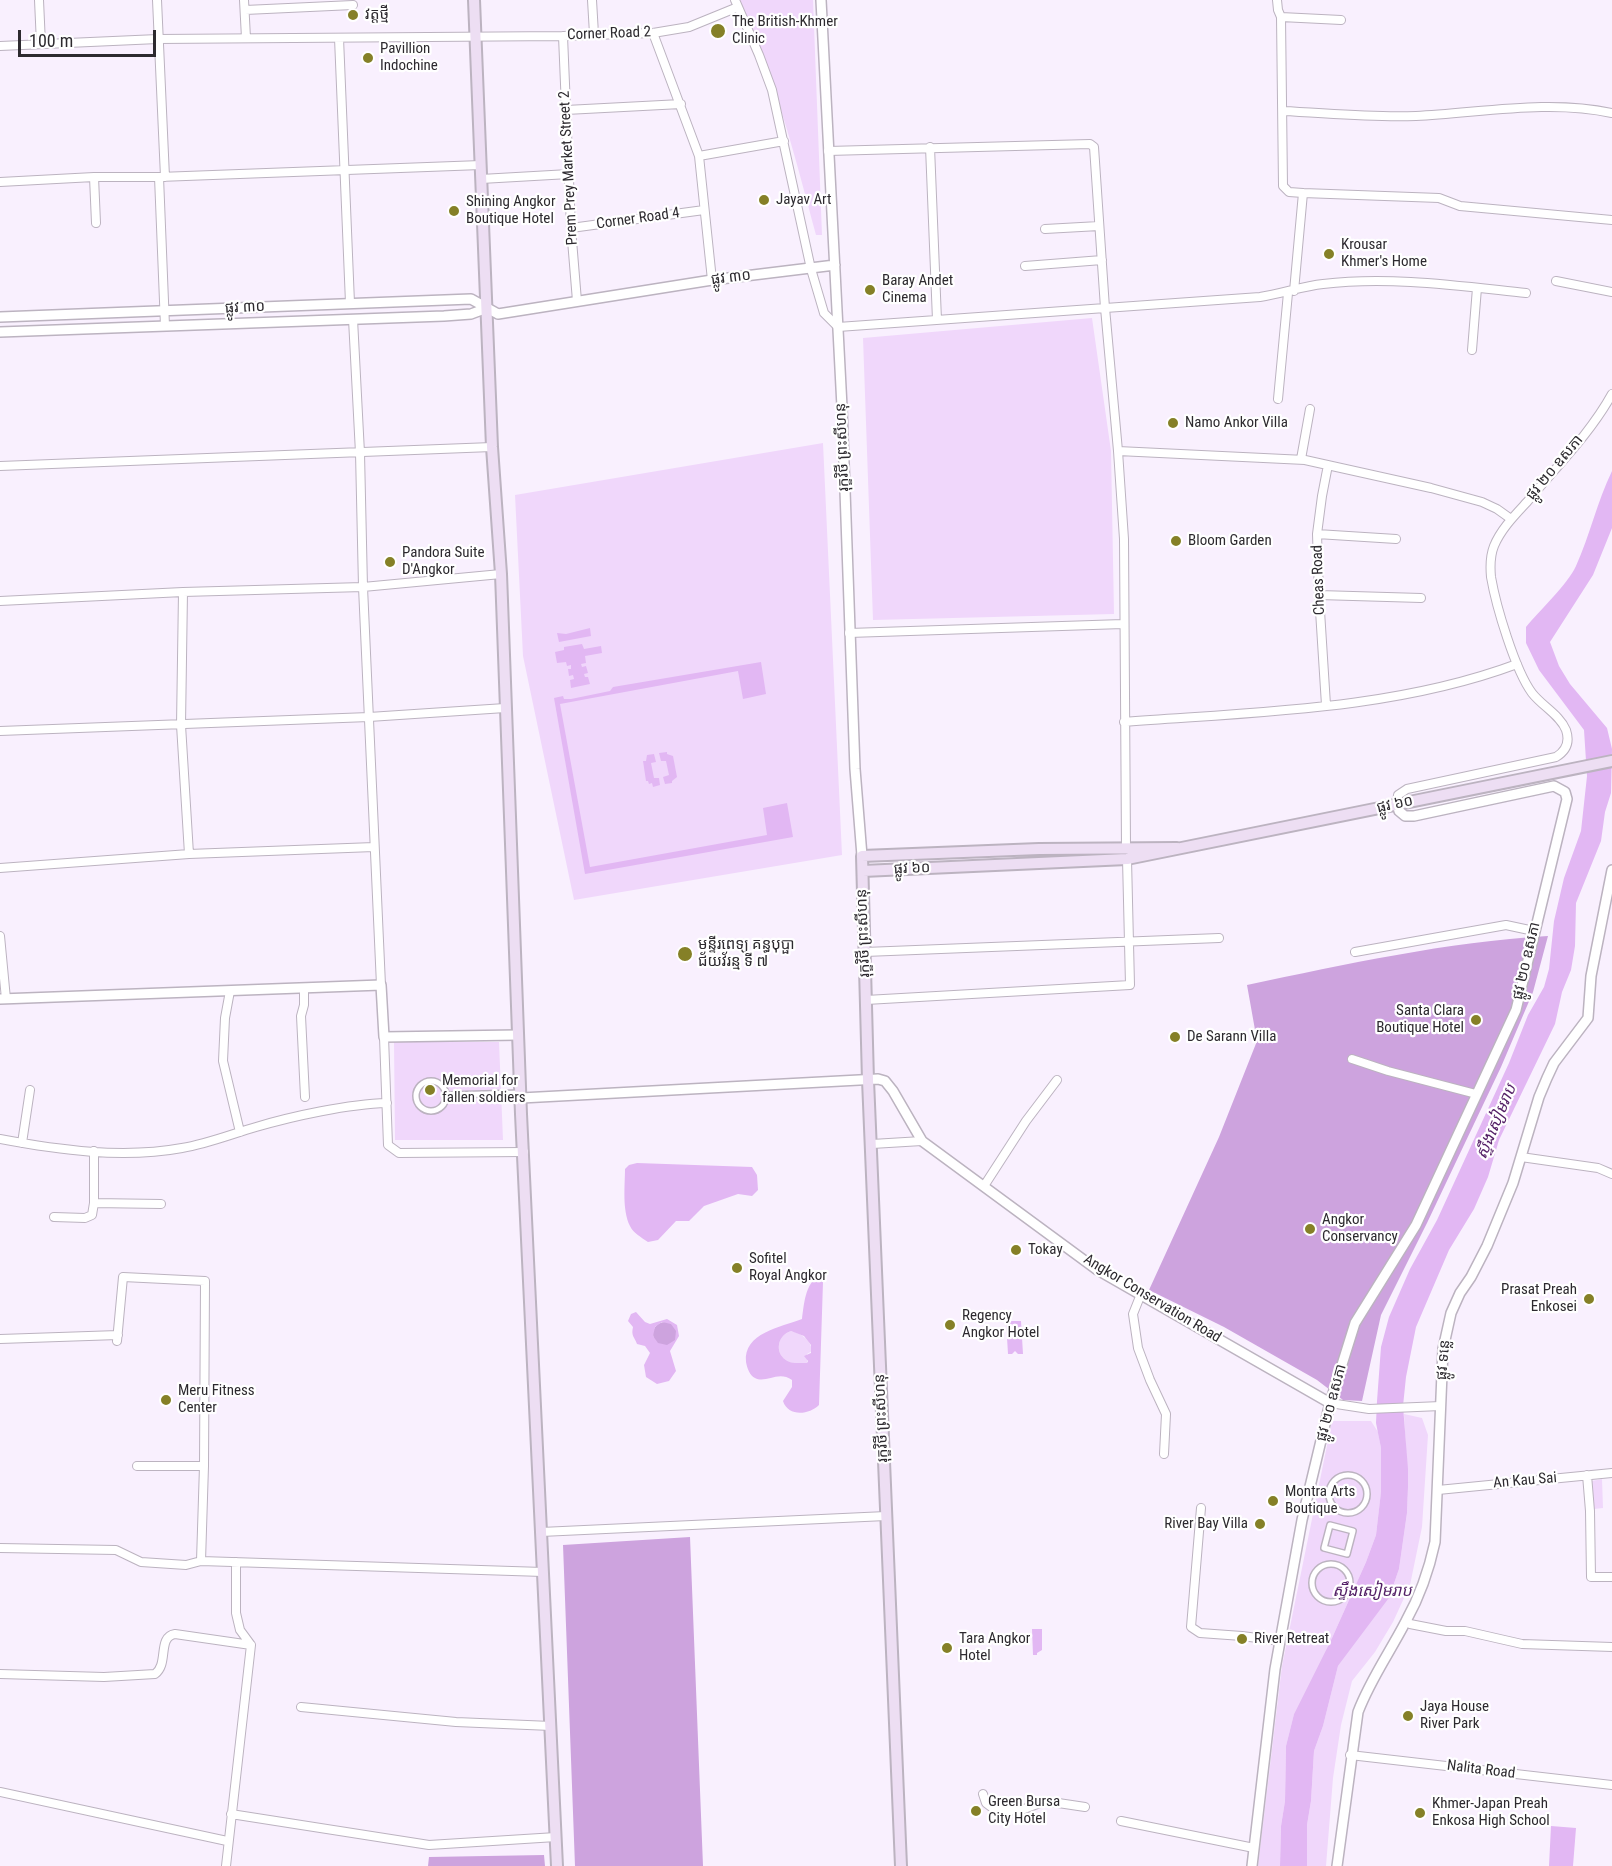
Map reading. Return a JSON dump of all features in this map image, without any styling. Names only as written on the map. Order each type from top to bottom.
[{"type":"main road","points":[[474,0],[492,447],[501,574],[518,1035],[557,1866]]},
{"type":"main road","name":"ផ្លូវ ៦០","points":[[863,871],[1127,854],[1177,848],[1612,761]]},
{"type":"main road","name":"ផ្លូវ ៦០","points":[[862,856],[1127,854]]},
{"type":"main road","name":"រុក្ខវិថី ព្រះសីហនុ","points":[[862,856],[868,1080],[901,1866]]},
{"type":"street","points":[[39,0],[41,44]]},
{"type":"street","points":[[157,0],[165,326]]},
{"type":"street","points":[[244,0],[246,38]]},
{"type":"street","points":[[592,0],[594,34]]},
{"type":"street","name":"រុក្ខវិថី ព្រះសីហនុ","points":[[821,0],[838,327],[855,769],[862,856]]},
{"type":"street","points":[[1277,0],[1281,17],[1284,189],[1289,192],[1303,193],[1439,198],[1460,206],[1612,220]]},
{"type":"street","points":[[736,3],[772,90],[811,269],[824,313],[838,327],[1260,297],[1321,284],[1339,283],[1430,283],[1526,293]]},
{"type":"street","name":"Corner Road 2","points":[[0,46],[158,39],[562,36],[654,33],[689,27],[736,3]]},
{"type":"street","points":[[245,10],[353,5]]},
{"type":"street","points":[[1281,17],[1341,20]]},
{"type":"street","points":[[654,33],[699,156],[712,280]]},
{"type":"street","name":"Prem Prey Market Street 2","points":[[562,36],[577,301]]},
{"type":"street","points":[[339,38],[350,303]]},
{"type":"street","points":[[566,110],[681,104]]},
{"type":"street","points":[[1283,111],[1416,116],[1521,109],[1579,108],[1612,113]]},
{"type":"street","points":[[699,156],[784,141]]},
{"type":"street","points":[[828,151],[1092,144],[1124,538],[1124,722],[1130,985],[866,1000]]},
{"type":"street","points":[[930,147],[937,320]]},
{"type":"street","points":[[0,182],[481,165]]},
{"type":"street","points":[[481,179],[569,174]]},
{"type":"street","points":[[94,177],[96,223]]},
{"type":"street","points":[[1278,399],[1303,193]]},
{"type":"street","name":"Corner Road 4","points":[[572,228],[704,210]]},
{"type":"street","points":[[1045,229],[1099,226]]},
{"type":"street","points":[[1025,266],[1102,260]]},
{"type":"street","name":"ផ្លូវ ៣០","points":[[0,317],[471,299],[498,314],[712,280],[834,265]]},
{"type":"street","points":[[1556,281],[1612,292]]},
{"type":"street","points":[[1472,350],[1477,288]]},
{"type":"street","name":"ផ្លូវ ៣០","points":[[0,332],[471,314],[488,308]]},
{"type":"street","points":[[353,319],[388,1145],[399,1153],[524,1152]]},
{"type":"street","name":"ផ្លូវ ២០ ឧសភា","points":[[1252,1866],[1275,1669],[1302,1520],[1330,1403],[1355,1323],[1416,1225],[1516,1010],[1568,799],[1565,792],[1554,786],[1414,816],[1404,816],[1397,804],[1398,795],[1407,789],[1556,757],[1563,753],[1567,746],[1566,730],[1533,694],[1517,664],[1502,620],[1490,560],[1495,543],[1511,519],[1591,426],[1612,394]]},
{"type":"street","points":[[1301,459],[1310,409]]},
{"type":"street","points":[[0,466],[492,447]]},
{"type":"street","points":[[1118,451],[1301,459],[1431,488],[1482,502],[1511,519]]},
{"type":"street","points":[[1317,534],[1328,465]]},
{"type":"street","name":"Cheas Road","points":[[1326,705],[1318,595],[1317,534],[1396,539]]},
{"type":"street","points":[[0,601],[183,592],[363,587],[501,574]]},
{"type":"street","points":[[183,592],[181,725],[189,854]]},
{"type":"street","points":[[1318,595],[1421,597]]},
{"type":"street","points":[[849,633],[1123,624]]},
{"type":"street","points":[[1124,722],[1326,705],[1426,691],[1463,682],[1517,664]]},
{"type":"street","points":[[0,731],[369,717],[505,708]]},
{"type":"street","points":[[0,868],[189,854],[374,846]]},
{"type":"street","name":"ផ្លូវ ទន្លេ","points":[[1337,1866],[1350,1755],[1358,1712],[1365,1692],[1407,1621],[1429,1571],[1435,1542],[1443,1349],[1451,1312],[1486,1246],[1521,1157],[1546,1077],[1588,1018],[1591,976],[1612,870]]},
{"type":"street","points":[[1355,952],[1506,925],[1534,931]]},
{"type":"street","points":[[0,936],[3,999],[381,985]]},
{"type":"street","points":[[865,952],[1219,939]]},
{"type":"street","points":[[304,989],[301,1016],[305,1097]]},
{"type":"street","points":[[230,991],[225,1018],[223,1061],[240,1132]]},
{"type":"street","points":[[384,1036],[518,1035]]},
{"type":"street","points":[[1353,1059],[1388,1071],[1476,1094]]},
{"type":"street","points":[[984,1186],[1026,1121],[1057,1080]]},
{"type":"street","points":[[428,1081],[440,1083],[447,1095],[445,1104],[431,1111],[421,1108],[416,1098],[416,1091],[420,1084],[428,1081]]},
{"type":"street","points":[[447,1095],[521,1095],[885,1081],[922,1141],[872,1144]]},
{"type":"street","points":[[22,1143],[30,1090]]},
{"type":"street","points":[[0,1139],[94,1151],[145,1152],[183,1148],[319,1112],[387,1103]]},
{"type":"street","name":"Angkor Conservation Road","points":[[922,1141],[1096,1269],[1330,1403]]},
{"type":"street","points":[[54,1217],[89,1218],[92,1215],[94,1151]]},
{"type":"street","points":[[1521,1157],[1598,1168],[1612,1174]]},
{"type":"street","points":[[94,1203],[161,1204]]},
{"type":"street","points":[[0,1339],[118,1338],[123,1277],[205,1281],[201,1561]]},
{"type":"street","points":[[1141,1294],[1133,1314],[1138,1348],[1166,1414],[1164,1454]]},
{"type":"street","points":[[1330,1403],[1369,1409],[1441,1406]]},
{"type":"street","points":[[137,1466],[204,1466]]},
{"type":"street","name":"An Kau Sai","points":[[1438,1490],[1612,1473]]},
{"type":"street","points":[[1353,1475],[1365,1484],[1366,1499],[1357,1510],[1342,1512],[1331,1503],[1329,1488],[1339,1477],[1353,1475]]},
{"type":"street","points":[[1587,1475],[1592,1577],[1612,1577]]},
{"type":"street","points":[[1201,1508],[1191,1627],[1200,1633],[1280,1641]]},
{"type":"street","points":[[541,1532],[886,1516]]},
{"type":"street","points":[[1330,1525],[1353,1531],[1347,1554],[1324,1548],[1330,1525]]},
{"type":"street","points":[[0,1548],[116,1550],[141,1562],[186,1565],[201,1561],[543,1572]]},
{"type":"street","points":[[226,1866],[227,1841],[251,1645],[240,1630],[236,1613],[236,1562]]},
{"type":"street","points":[[1337,1564],[1348,1573],[1350,1588],[1341,1599],[1326,1601],[1315,1592],[1313,1577],[1322,1566],[1337,1564]]},
{"type":"street","points":[[1407,1621],[1410,1624],[1446,1631],[1464,1631],[1522,1644],[1612,1647]]},
{"type":"street","points":[[0,1674],[104,1677],[155,1674],[160,1671],[162,1665],[166,1639],[175,1634],[251,1645]]},
{"type":"street","points":[[301,1707],[456,1722],[551,1726]]},
{"type":"street","name":"Nalita Road","points":[[1350,1755],[1612,1785]]},
{"type":"street","points":[[0,1792],[227,1841]]},
{"type":"street","points":[[983,1794],[986,1803],[994,1809],[1019,1811],[1045,1802],[1086,1807]]},
{"type":"street","points":[[231,1814],[429,1845],[556,1837]]},
{"type":"street","points":[[1121,1821],[1254,1848]]},
{"type":"shaded area","points":[[740,0],[813,0],[822,235],[816,235],[773,86]]},
{"type":"shaded area","points":[[1092,318],[1111,451],[1114,614],[873,620],[863,338]]},
{"type":"shaded area","points":[[823,443],[842,855],[574,900],[523,656],[515,495]]},
{"type":"shaded area","points":[[1548,936],[1533,992],[1501,1067],[1381,1315],[1362,1401],[1343,1400],[1317,1380],[1224,1327],[1149,1290],[1219,1137],[1257,1041],[1247,985],[1434,949]]},
{"type":"shaded area","points":[[394,1042],[499,1042],[503,1140],[395,1140]]},
{"type":"shaded area","points":[[665,1322],[673,1326],[677,1334],[673,1342],[665,1346],[657,1342],[653,1334],[657,1326]]},
{"type":"shaded area","points":[[791,1331],[802,1335],[810,1344],[812,1351],[807,1354],[807,1363],[788,1361],[780,1353],[779,1344],[783,1336]]},
{"type":"shaded area","points":[[1404,1414],[1422,1418],[1428,1435],[1422,1527],[1410,1585],[1393,1622],[1375,1652],[1352,1681],[1341,1725],[1333,1778],[1326,1866],[1307,1866],[1307,1825],[1314,1751],[1323,1726],[1338,1666],[1389,1598],[1399,1569],[1407,1513],[1408,1487]]},
{"type":"shaded area","points":[[1332,1421],[1371,1421],[1378,1432],[1381,1448],[1381,1493],[1376,1535],[1332,1638],[1294,1714],[1286,1746],[1280,1866],[1258,1866],[1282,1666]]},
{"type":"shaded area","points":[[1602,1479],[1603,1508],[1594,1509],[1592,1481]]},
{"type":"shaded area","points":[[690,1537],[703,1866],[575,1866],[563,1545]]},
{"type":"shaded area","points":[[544,1855],[545,1866],[428,1866],[429,1857]]},
{"type":"water","name":"ស្ទឹងសៀមរាប","points":[[1612,471],[1612,528],[1593,575],[1550,642],[1559,666],[1570,684],[1607,728],[1612,749],[1611,793],[1605,812],[1601,841],[1576,903],[1575,946],[1571,970],[1562,992],[1555,1024],[1499,1140],[1488,1177],[1474,1209],[1449,1250],[1416,1327],[1403,1406],[1408,1487],[1407,1513],[1399,1569],[1389,1598],[1338,1666],[1323,1726],[1314,1751],[1307,1825],[1307,1866],[1280,1866],[1286,1746],[1294,1714],[1332,1638],[1376,1535],[1381,1492],[1381,1448],[1376,1423],[1377,1401],[1381,1347],[1389,1317],[1410,1269],[1437,1220],[1509,1063],[1528,1015],[1544,987],[1549,969],[1554,921],[1564,878],[1581,831],[1587,776],[1584,730],[1539,670],[1526,643],[1526,627],[1560,589],[1576,566]]},
{"type":"water","points":[[590,628],[591,636],[559,642],[557,633],[566,634]]},
{"type":"water","points":[[582,644],[584,649],[601,646],[602,653],[585,656],[586,663],[581,664],[582,667],[586,666],[588,673],[584,674],[588,677],[590,684],[571,688],[570,680],[574,679],[573,675],[569,676],[568,669],[571,669],[571,665],[567,666],[566,662],[557,663],[555,652],[564,650],[564,647]]},
{"type":"water","points":[[761,662],[766,694],[743,699],[738,671],[560,704],[590,867],[767,835],[763,808],[787,803],[793,837],[585,874],[554,698],[563,696],[564,699],[571,699],[610,691],[613,687]]},
{"type":"water","points":[[667,752],[673,756],[677,777],[672,783],[665,784],[663,777],[669,775],[666,761],[661,761],[659,753]]},
{"type":"water","points":[[654,754],[656,762],[651,763],[654,778],[659,778],[660,785],[653,787],[652,783],[649,784],[646,781],[643,761],[646,761],[647,755]]},
{"type":"water","points":[[637,1163],[752,1167],[757,1175],[758,1190],[752,1196],[738,1194],[704,1206],[689,1221],[676,1221],[658,1240],[648,1242],[631,1228],[626,1213],[625,1169]]},
{"type":"water","points":[[818,1277],[823,1282],[819,1405],[810,1411],[799,1413],[789,1410],[783,1401],[792,1387],[792,1380],[782,1376],[763,1379],[753,1377],[746,1364],[747,1352],[751,1344],[765,1333],[802,1319],[806,1295]],"holes":[[[791,1331],[804,1336],[811,1345],[811,1353],[804,1356],[807,1363],[793,1363],[782,1357],[779,1344],[783,1336]]]},
{"type":"water","points":[[636,1312],[650,1324],[667,1319],[677,1325],[679,1336],[670,1351],[676,1371],[669,1381],[657,1384],[646,1377],[644,1365],[650,1353],[645,1346],[637,1344],[633,1327],[628,1321],[631,1314]],"holes":[[[662,1322],[671,1324],[676,1331],[675,1340],[667,1345],[658,1343],[653,1336],[655,1327]]]},
{"type":"water","points":[[1006,1321],[1021,1321],[1023,1354],[1015,1351],[1008,1354]]},
{"type":"water","points":[[1032,1629],[1042,1629],[1042,1650],[1037,1655],[1033,1655]]},
{"type":"water","points":[[1551,1826],[1576,1828],[1573,1866],[1549,1866]]},
{"type":"place","name":"វត្តថ្មី","points":[[353,15]]},
{"type":"place","name":"The British-Khmer Clinic","points":[[718,31]]},
{"type":"place","name":"Pavillion Indochine","points":[[368,58]]},
{"type":"place","name":"Jayav Art","points":[[764,200]]},
{"type":"place","name":"Shining Angkor Boutique Hotel","points":[[454,211]]},
{"type":"place","name":"Krousar Khmer's Home","points":[[1329,254]]},
{"type":"place","name":"Baray Andet Cinema","points":[[870,290]]},
{"type":"place","name":"Namo Ankor Villa","points":[[1173,423]]},
{"type":"place","name":"Bloom Garden","points":[[1176,541]]},
{"type":"place","name":"Pandora Suite D'Angkor","points":[[390,562]]},
{"type":"place","name":"មន្ទីរពេទ្យ គន្ធបុប្ផា ជ័យវ័រន្ម ទី ៧","points":[[685,954]]},
{"type":"place","name":"Santa Clara Boutique Hotel","points":[[1476,1020]]},
{"type":"place","name":"De Sarann Villa","points":[[1175,1037]]},
{"type":"place","name":"Memorial for fallen soldiers","points":[[430,1090]]},
{"type":"place","name":"Angkor Conservancy","points":[[1310,1229]]},
{"type":"place","name":"Tokay","points":[[1016,1250]]},
{"type":"place","name":"Sofitel Royal Angkor","points":[[737,1268]]},
{"type":"place","name":"Prasat Preah Enkosei","points":[[1589,1299]]},
{"type":"place","name":"Regency Angkor Hotel","points":[[950,1325]]},
{"type":"place","name":"Meru Fitness Center","points":[[166,1400]]},
{"type":"place","name":"Montra Arts Boutique","points":[[1273,1501]]},
{"type":"place","name":"River Bay Villa","points":[[1260,1524]]},
{"type":"place","name":"River Retreat","points":[[1242,1639]]},
{"type":"place","name":"Tara Angkor Hotel","points":[[947,1648]]},
{"type":"place","name":"Jaya House River Park","points":[[1408,1716]]},
{"type":"place","name":"Green Bursa City Hotel","points":[[976,1811]]},
{"type":"place","name":"Khmer-Japan Preah Enkosa High School","points":[[1420,1813]]}]
